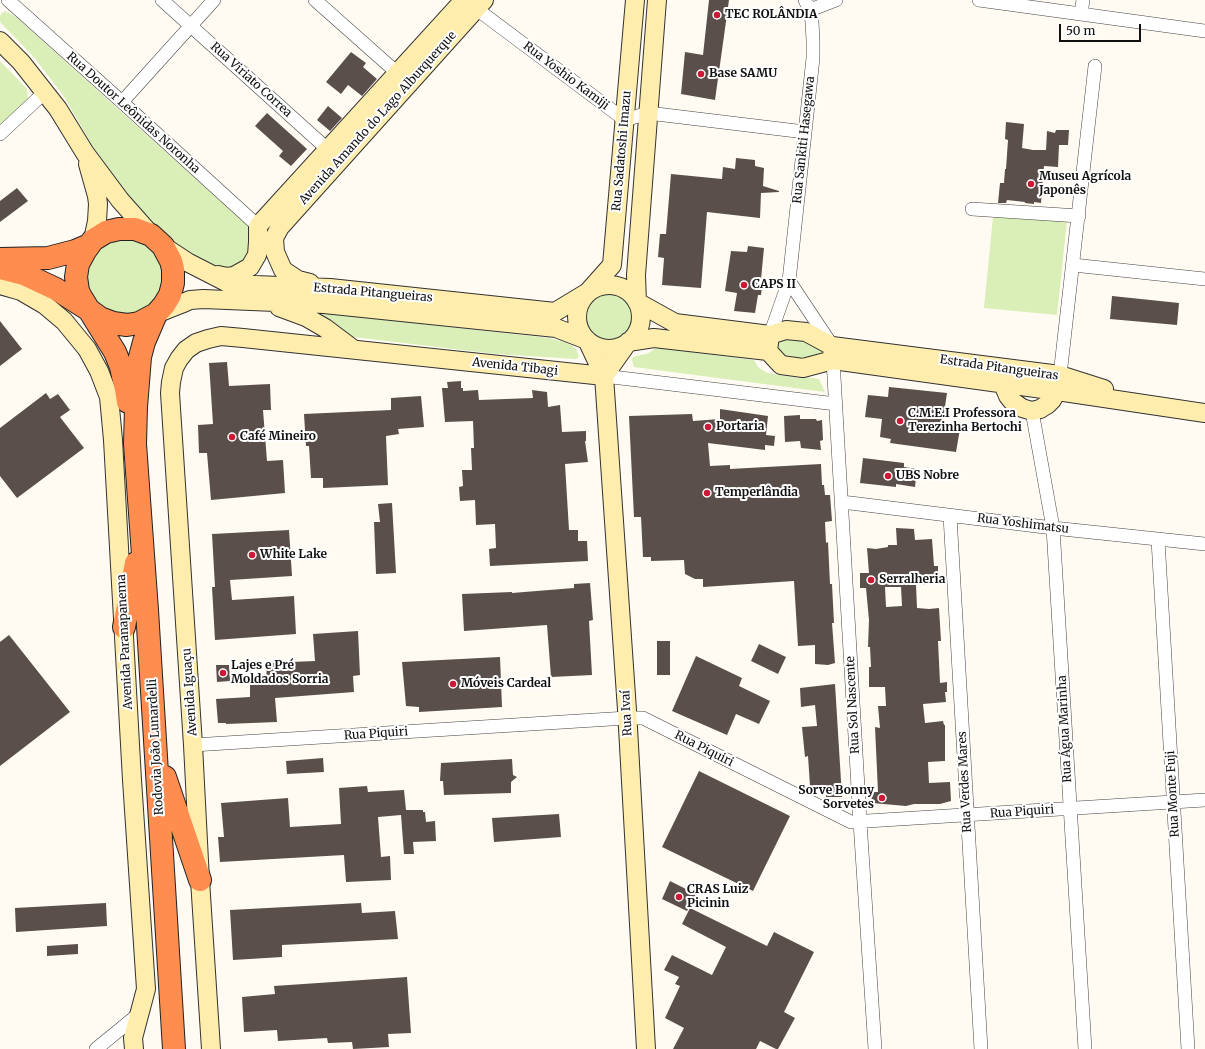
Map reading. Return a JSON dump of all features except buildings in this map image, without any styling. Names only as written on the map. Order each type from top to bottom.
[{"type":"highway","points":[[0,259],[48,258],[75,251],[106,232],[119,229],[135,229],[157,241],[172,265],[173,283],[170,295],[156,314],[139,323],[127,325],[113,323],[100,318],[56,288],[37,279],[0,268]]},
{"type":"highway","points":[[89,310],[78,291],[76,277],[78,264],[91,242]]},
{"type":"highway","name":"Rodovia João Lunardelli","points":[[89,310],[115,352],[121,367],[135,444]]},
{"type":"highway","name":"Rodovia João Lunardelli","points":[[156,314],[144,342],[140,357],[135,444],[148,610],[174,1049]]},
{"type":"highway","points":[[124,627],[141,532]]},
{"type":"highway","points":[[156,750],[200,880]]},
{"type":"street","name":"Rua Doutor Leônidas Noronha","points":[[8,0],[258,226]]},
{"type":"street","name":"Rua Viriato Correa","points":[[162,0],[334,155]]},
{"type":"street","points":[[122,102],[214,0]]},
{"type":"street","name":"Rua Sadatoshi Imazu","points":[[588,292],[612,265],[635,0]]},
{"type":"street","name":"Rua Sadatoshi Imazu","points":[[636,302],[636,276],[658,0]]},
{"type":"street","points":[[808,5],[836,0]]},
{"type":"street","points":[[979,0],[1205,31]]},
{"type":"street","points":[[1081,14],[1083,0]]},
{"type":"street","points":[[321,2],[403,78]]},
{"type":"street","name":"Rua Yoshio Kamiji","points":[[472,2],[625,120]]},
{"type":"street","name":"Avenida Amando do Lago Alburquerque","points":[[330,288],[298,280],[283,270],[274,252],[274,238],[280,227],[334,155],[472,2]]},
{"type":"street","name":"Rua Sankiti Hasegawa","points":[[769,343],[789,281],[814,40],[808,5]]},
{"type":"street","points":[[0,41],[21,62],[45,92],[67,122],[85,153],[98,204],[97,221],[91,242]]},
{"type":"street","points":[[1003,384],[1008,396],[1017,405],[1032,411],[1040,409],[1052,400],[1058,383],[1073,265],[1095,66]]},
{"type":"street","points":[[0,134],[45,92]]},
{"type":"street","points":[[625,120],[648,113],[805,132]]},
{"type":"street","name":"Estrada Pitangueiras","points":[[85,153],[120,200],[157,241],[208,274],[230,284],[330,288],[555,312],[588,292]]},
{"type":"street","name":"Avenida Amando do Lago Alburquerque","points":[[258,226],[334,155]]},
{"type":"street","points":[[972,209],[1078,216]]},
{"type":"street","points":[[208,274],[226,277],[234,276],[250,268],[257,255],[258,226]]},
{"type":"street","points":[[1073,265],[1205,279]]},
{"type":"street","points":[[789,281],[833,353]]},
{"type":"street","name":"Avenida Paranapanema","points":[[0,285],[21,291],[45,305],[64,320],[87,349],[100,371],[109,397],[113,440],[132,780],[146,989],[134,1038],[134,1049]]},
{"type":"street","points":[[604,376],[628,342],[636,332],[639,326],[640,314],[633,296],[623,288],[611,285],[599,286],[588,292],[580,303],[577,316],[579,329],[587,340],[597,346],[604,348],[616,347],[628,342],[654,338],[769,343],[786,330],[806,332],[833,353]]},
{"type":"street","name":"Estrada Pitangueiras","points":[[156,314],[190,300],[203,299],[324,304],[556,328],[587,340]]},
{"type":"street","points":[[257,302],[286,309],[306,317],[325,328],[353,349]]},
{"type":"street","points":[[636,302],[675,323],[769,343],[781,365],[803,368],[833,353]]},
{"type":"street","name":"Avenida Tibagi","points":[[196,343],[220,336],[243,338],[604,376],[836,404]]},
{"type":"street","name":"Rua Ivaí","points":[[587,340],[604,376],[627,718],[646,1049]]},
{"type":"street","name":"Avenida Iguaçu","points":[[196,343],[186,350],[174,368],[170,393],[211,1049]]},
{"type":"street","name":"Estrada Pitangueiras","points":[[833,353],[1003,384],[1058,383]]},
{"type":"street","name":"Estrada Pitangueiras","points":[[833,353],[1058,383],[1163,407],[1205,413]]},
{"type":"street","name":"Rua Sol Nascente","points":[[833,353],[860,822],[875,1049]]},
{"type":"street","name":"Rua Água Marinha","points":[[1032,411],[1053,528],[1085,1049]]},
{"type":"street","name":"Rua Yoshimatsu","points":[[842,502],[1053,528],[1205,544]]},
{"type":"street","name":"Rua Verdes Mares","points":[[950,516],[981,1049]]},
{"type":"street","name":"Rua Monte Fuji","points":[[1158,540],[1188,1049]]},
{"type":"street","name":"Rua Piquiri","points":[[193,745],[643,718],[851,822],[967,816],[1205,800]]},
{"type":"street","points":[[96,1049],[140,1013]]},
{"type":"green space","points":[[5,11],[16,17],[249,227],[251,248],[242,264],[224,270],[189,256],[136,210],[109,174],[63,95],[33,56],[1,23],[0,16]]},
{"type":"green space","points":[[0,61],[27,89],[28,99],[22,107],[0,128]]},
{"type":"green space","points":[[993,217],[1067,221],[1057,315],[984,308]]},
{"type":"green space","points":[[112,238],[143,240],[161,256],[165,288],[145,313],[113,317],[89,297],[85,266],[88,258]]},
{"type":"green space","points":[[609,293],[618,295],[626,300],[631,308],[633,317],[631,326],[626,334],[618,339],[609,341],[600,339],[592,334],[587,326],[585,317],[587,308],[592,300],[600,295]]},
{"type":"green space","points":[[315,312],[549,338],[573,346],[579,357],[576,359],[496,354],[345,336]]},
{"type":"green space","points":[[795,335],[827,349],[822,360],[781,359],[775,340]]},
{"type":"green space","points":[[658,348],[754,360],[758,367],[767,373],[798,378],[805,377],[819,379],[825,392],[634,367],[632,360],[633,357],[649,353]]},
{"type":"place","name":"TEC ROLÂNDIA","points":[[717,15]]},
{"type":"place","name":"Base SAMU","points":[[701,74]]},
{"type":"place","name":"Museu Agrícola Japonês","points":[[1031,184]]},
{"type":"place","name":"CAPS II","points":[[744,285]]},
{"type":"place","name":"C.M.E.I Professora Terezinha Bertochi","points":[[900,421]]},
{"type":"place","name":"Portaria","points":[[708,427]]},
{"type":"place","name":"Café Mineiro","points":[[232,437]]},
{"type":"place","name":"UBS Nobre","points":[[888,476]]},
{"type":"place","name":"Temperlândia","points":[[707,493]]},
{"type":"place","name":"White Lake","points":[[252,555]]},
{"type":"place","name":"Serralheria","points":[[871,580]]},
{"type":"place","name":"Lajes e Pré Moldados Sorria","points":[[223,673]]},
{"type":"place","name":"Móveis Cardeal","points":[[453,684]]},
{"type":"place","name":"Sorve Bonny Sorvetes","points":[[882,798]]},
{"type":"place","name":"CRAS Luiz Picinin","points":[[679,897]]}]
